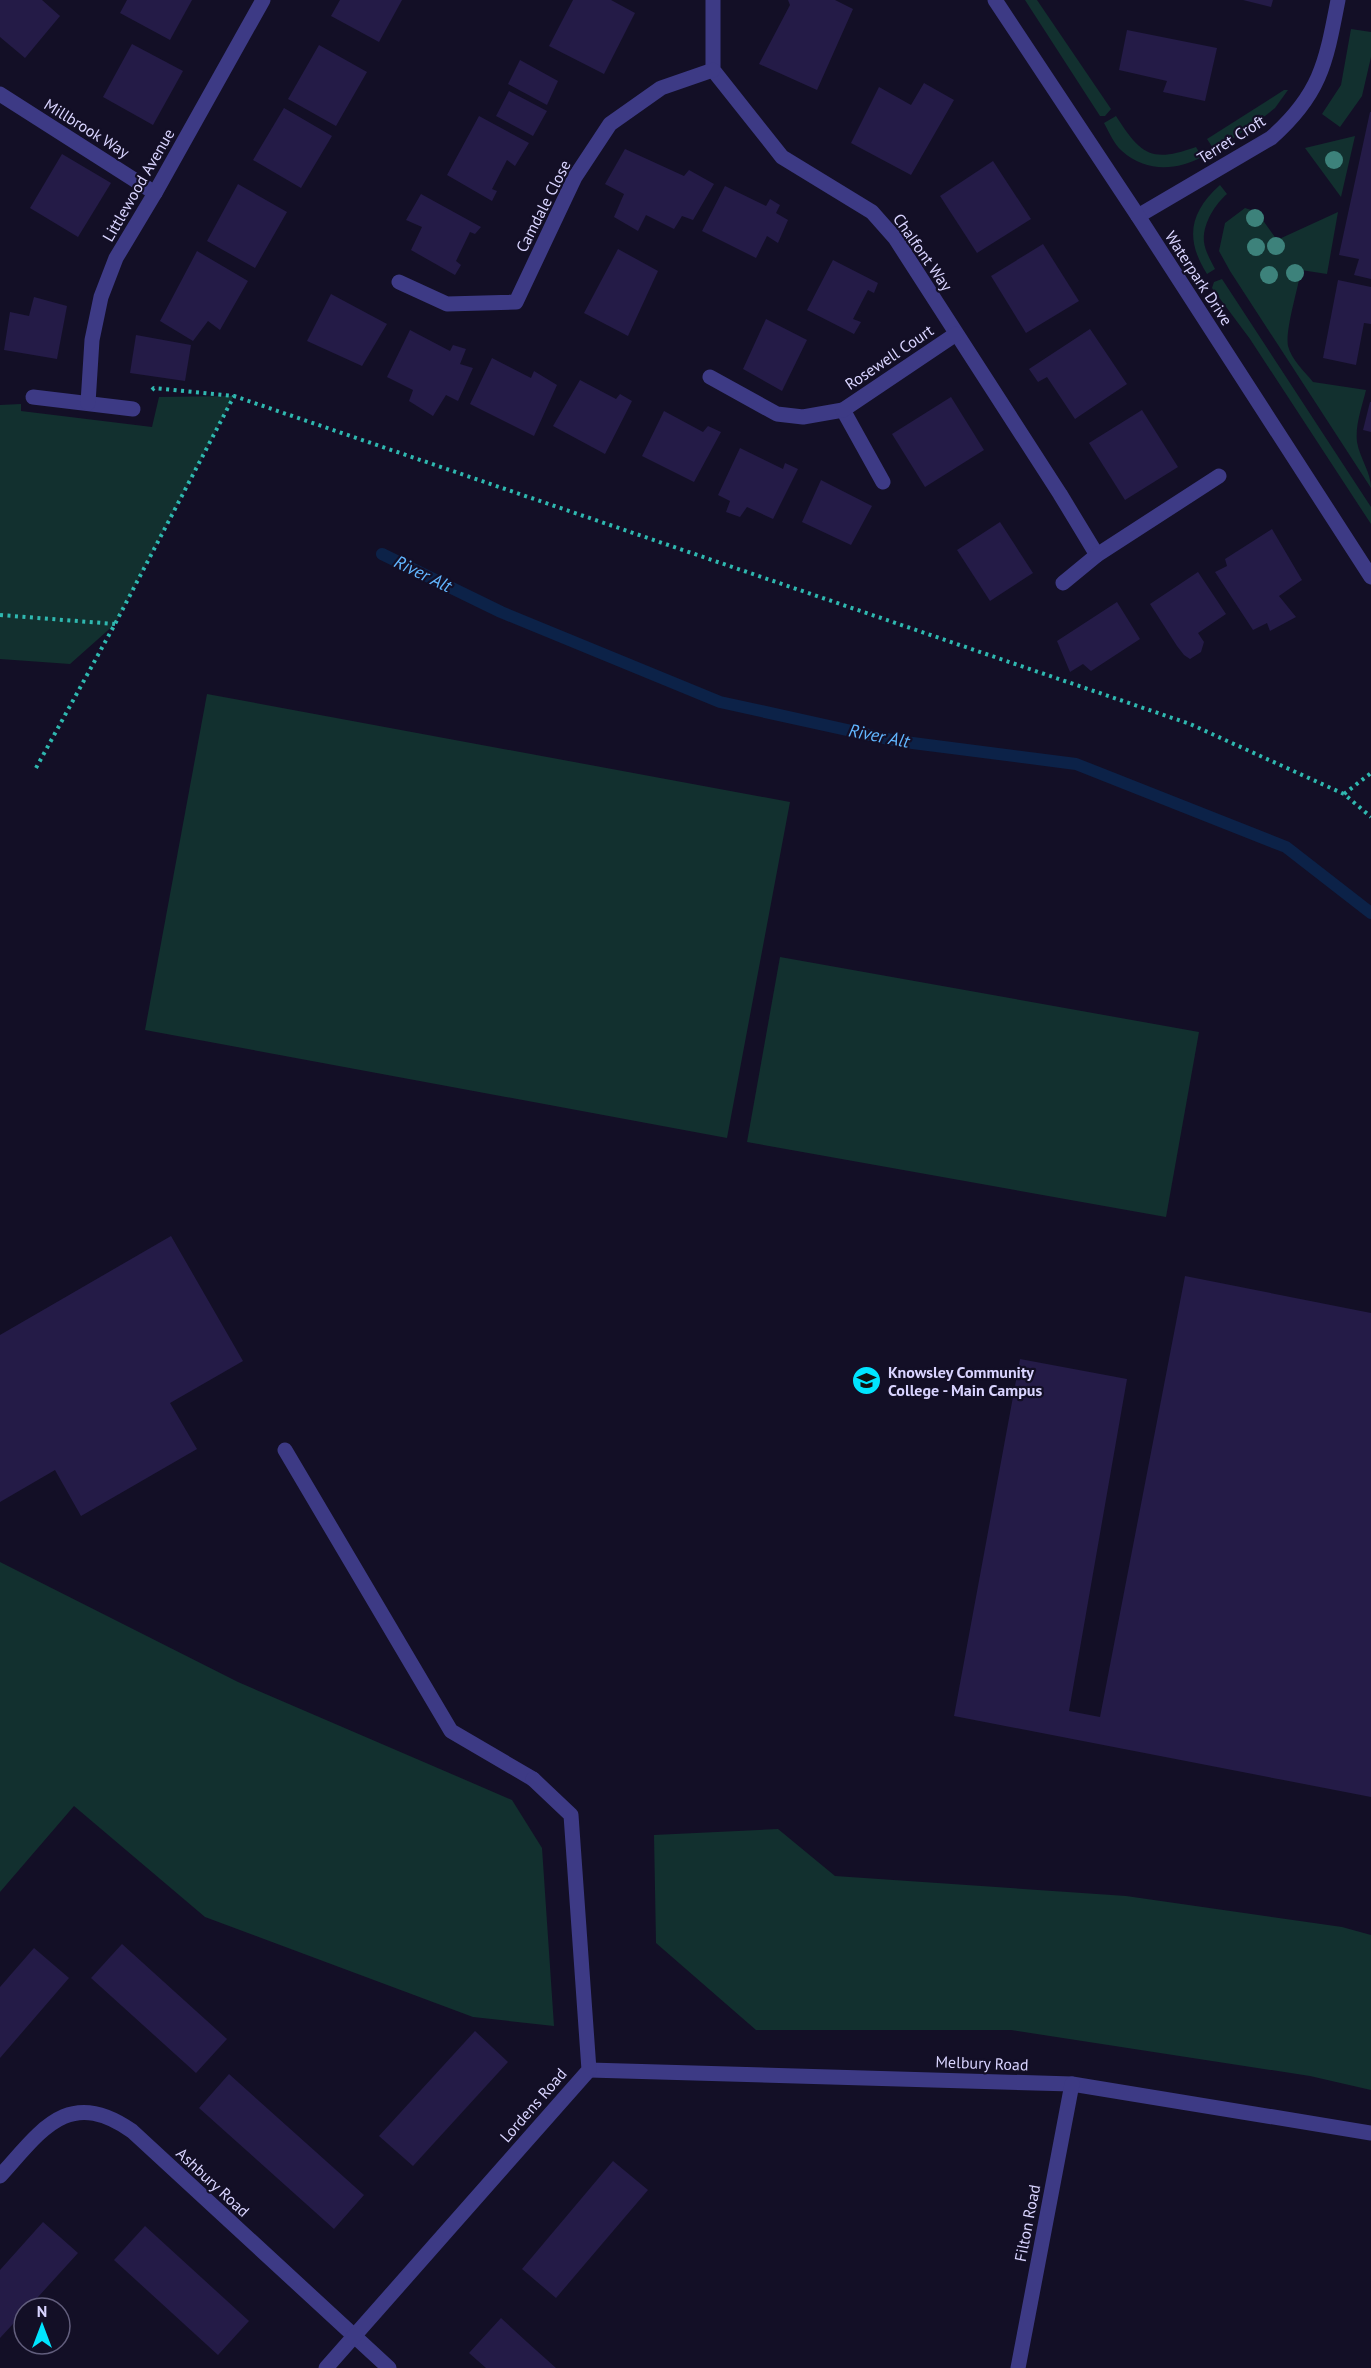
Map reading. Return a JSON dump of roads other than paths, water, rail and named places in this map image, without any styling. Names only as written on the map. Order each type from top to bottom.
[{"type":"street","name":"Littlewood Avenue","points":[[88,403],[92,340],[101,297],[116,258],[263,0]]},
{"type":"street","points":[[712,70],[713,0]]},
{"type":"street","name":"Waterpark Drive","points":[[995,0],[1138,216],[1371,577]]},
{"type":"street","name":"Terret Croft","points":[[1138,216],[1271,138],[1289,122],[1306,101],[1318,80],[1327,55],[1338,0]]},
{"type":"street","name":"Camdale Close","points":[[399,282],[447,304],[516,302],[575,177],[610,124],[661,88],[712,70]]},
{"type":"street","name":"Chalfont Way","points":[[712,70],[782,157],[872,212],[896,238],[1060,494],[1096,555]]},
{"type":"street","name":"Millbrook Way","points":[[0,94],[155,193]]},
{"type":"street","name":"Rosewell Court","points":[[710,377],[777,414],[803,417],[843,410],[956,334]]},
{"type":"street","points":[[33,397],[133,409]]},
{"type":"street","name":"Rosewell Court","points":[[843,410],[883,482]]},
{"type":"street","points":[[1063,584],[1096,555],[1219,476]]},
{"type":"street","name":"Lordens Road","points":[[285,1450],[451,1731],[533,1779],[571,1815],[589,2070],[326,2368]]},
{"type":"street","name":"Melbury Road","points":[[589,2070],[1072,2084],[1371,2133]]},
{"type":"street","name":"Filton Road","points":[[1018,2368],[1072,2084]]},
{"type":"street","name":"Ashbury Road","points":[[0,2176],[54,2120],[80,2113],[107,2116],[132,2131],[389,2368]]},
{"type":"waterway","name":"River Alt","points":[[382,554],[501,612],[720,702],[897,741],[1076,764],[1286,847],[1371,913]]},
{"type":"place","name":"Knowsley Community College - Main Campus","points":[[867,1381]]}]
